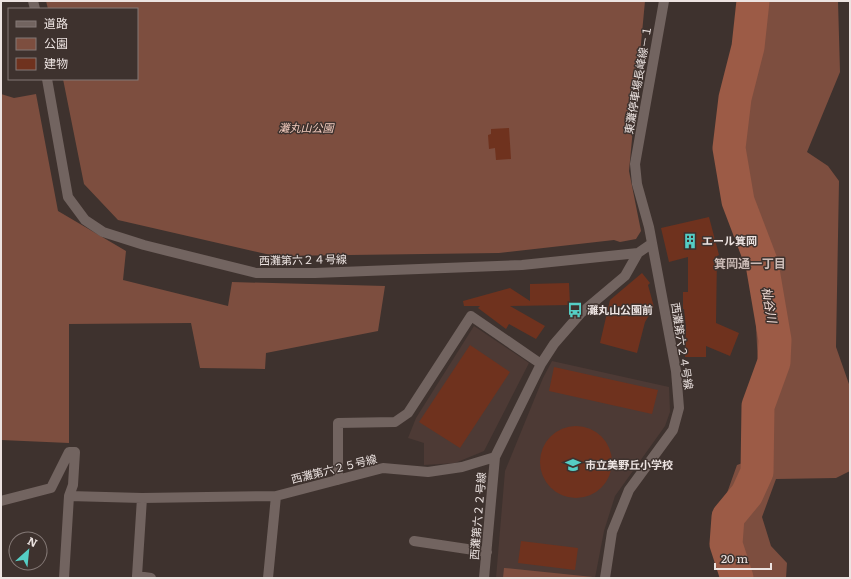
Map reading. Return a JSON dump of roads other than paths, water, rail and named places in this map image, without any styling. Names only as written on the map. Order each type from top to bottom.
[{"type":"street","name":"東灘停車場長峰線－１","points":[[635,164],[664,1]]},
{"type":"street","name":"西灘第六２４号線","points":[[47,80],[68,197],[85,220],[104,232],[144,245],[256,273],[315,273],[522,265],[638,253],[651,244]]},
{"type":"street","name":"西灘第六２４号線","points":[[605,578],[612,532],[629,490],[673,430],[679,408],[676,371],[651,244],[637,184],[635,164]]},
{"type":"street","points":[[495,457],[541,364],[554,344],[581,313],[625,276],[638,253]]},
{"type":"street","points":[[338,480],[338,423],[396,422],[408,413],[471,316],[541,364]]},
{"type":"street","points":[[1,500],[51,488],[69,452],[75,452],[73,485],[69,496],[64,578]]},
{"type":"street","name":"西灘第六２５号線","points":[[69,496],[142,498],[276,496],[383,468],[428,472],[462,467],[495,457]]},
{"type":"street","name":"西灘第六２２号線","points":[[484,578],[495,457]]},
{"type":"street","points":[[268,578],[276,496]]},
{"type":"street","points":[[142,498],[137,576],[151,578]]},
{"type":"street","points":[[414,541],[487,552]]},
{"type":"waterway","name":"杣谷川","points":[[737,578],[726,544],[728,517],[747,494],[757,472],[758,406],[774,362],[775,340],[762,264],[738,201],[729,148],[735,98],[748,47],[753,1]]},
{"type":"place","name":"エール箕岡","points":[[690,241]]},
{"type":"place","name":"灘丸山公園前","points":[[575,310]]},
{"type":"place","name":"市立美野丘小学校","points":[[573,465]]},
{"type":"district","name":"箕岡通一丁目","points":[[750,264]]},
{"type":"park label","name":"灘丸山公園","points":[[306,128]]}]
